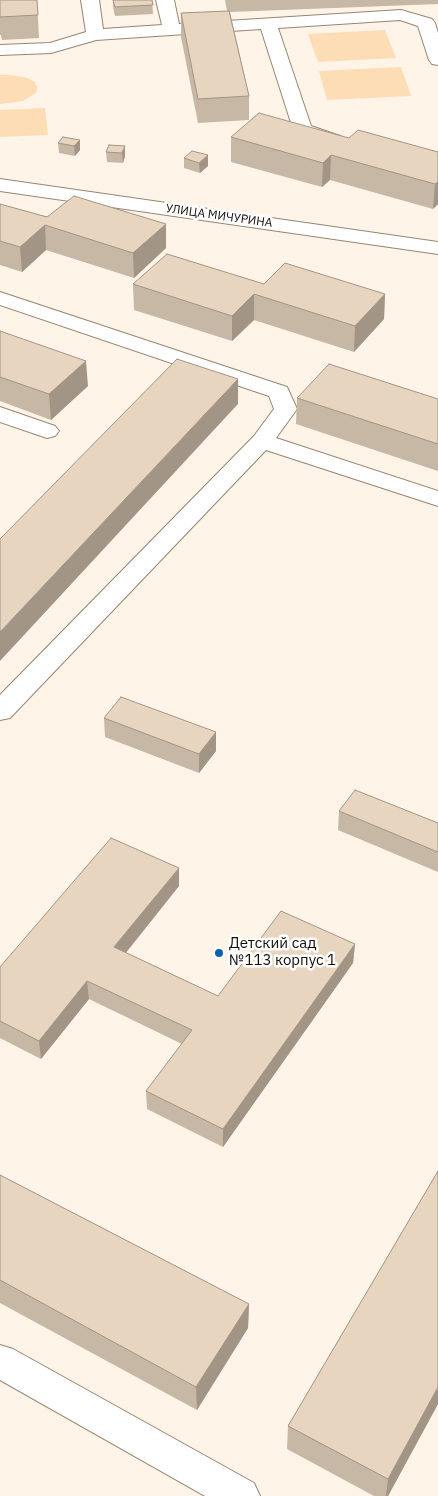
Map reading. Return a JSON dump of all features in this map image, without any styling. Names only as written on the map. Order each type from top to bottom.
[{"type":"street","points":[[90,0],[95,35]]},
{"type":"street","points":[[166,0],[172,30]]},
{"type":"street","points":[[0,50],[51,48],[95,35],[401,15],[426,23],[438,60]]},
{"type":"street","points":[[268,24],[302,129],[341,142],[351,143]]},
{"type":"street","name":"УЛИЦА МИЧУРИНА","points":[[0,185],[438,248]]},
{"type":"street","points":[[0,298],[279,392],[286,409],[262,441],[0,711]]},
{"type":"street","points":[[0,414],[47,431]]},
{"type":"street","points":[[262,441],[438,499]]},
{"type":"street","points":[[0,1361],[241,1496]]},
{"type":"shaded area","points":[[385,30],[396,58],[318,62],[308,34]]},
{"type":"shaded area","points":[[401,67],[411,96],[327,100],[319,71]]},
{"type":"shaded area","points":[[0,75],[28,78],[35,82],[37,87],[36,93],[23,101],[0,104]]},
{"type":"shaded area","points":[[45,108],[48,135],[0,137],[0,110]]},
{"type":"building","points":[[0,0],[37,0],[38,15],[0,17]]},
{"type":"building","points":[[113,0],[152,0],[153,5],[115,7]]},
{"type":"building","points":[[229,11],[249,96],[198,99],[181,13]]},
{"type":"building","points":[[259,113],[349,138],[358,130],[438,152],[438,182],[435,184],[331,155],[323,163],[231,137]]},
{"type":"building","points":[[63,137],[80,140],[74,146],[58,143]]},
{"type":"building","points":[[109,145],[125,146],[122,153],[106,152]]},
{"type":"building","points":[[192,151],[208,155],[199,163],[184,158]]},
{"type":"building","points":[[74,196],[166,224],[133,253],[45,225],[20,247],[0,241],[0,204],[47,217]]},
{"type":"building","points":[[167,254],[264,284],[285,263],[385,294],[355,326],[254,294],[232,316],[133,284]]},
{"type":"building","points":[[0,331],[86,361],[49,394],[0,377]]},
{"type":"building","points":[[177,359],[238,379],[0,632],[0,539]]},
{"type":"building","points":[[329,364],[438,399],[438,444],[297,398]]},
{"type":"building","points":[[121,697],[216,732],[199,754],[104,718]]},
{"type":"building","points":[[355,790],[438,823],[438,852],[339,811]]},
{"type":"building","points":[[111,838],[179,868],[114,947],[218,996],[281,911],[355,944],[223,1129],[146,1091],[192,1030],[87,981],[39,1041],[0,1021],[0,967]]},
{"type":"building","points":[[438,1171],[438,1387],[388,1479],[288,1426]]},
{"type":"building","points":[[0,1175],[249,1304],[196,1387],[0,1280]]},
{"type":"place","name":"Детский сад №113 корпус 1","points":[[219,953]]}]
